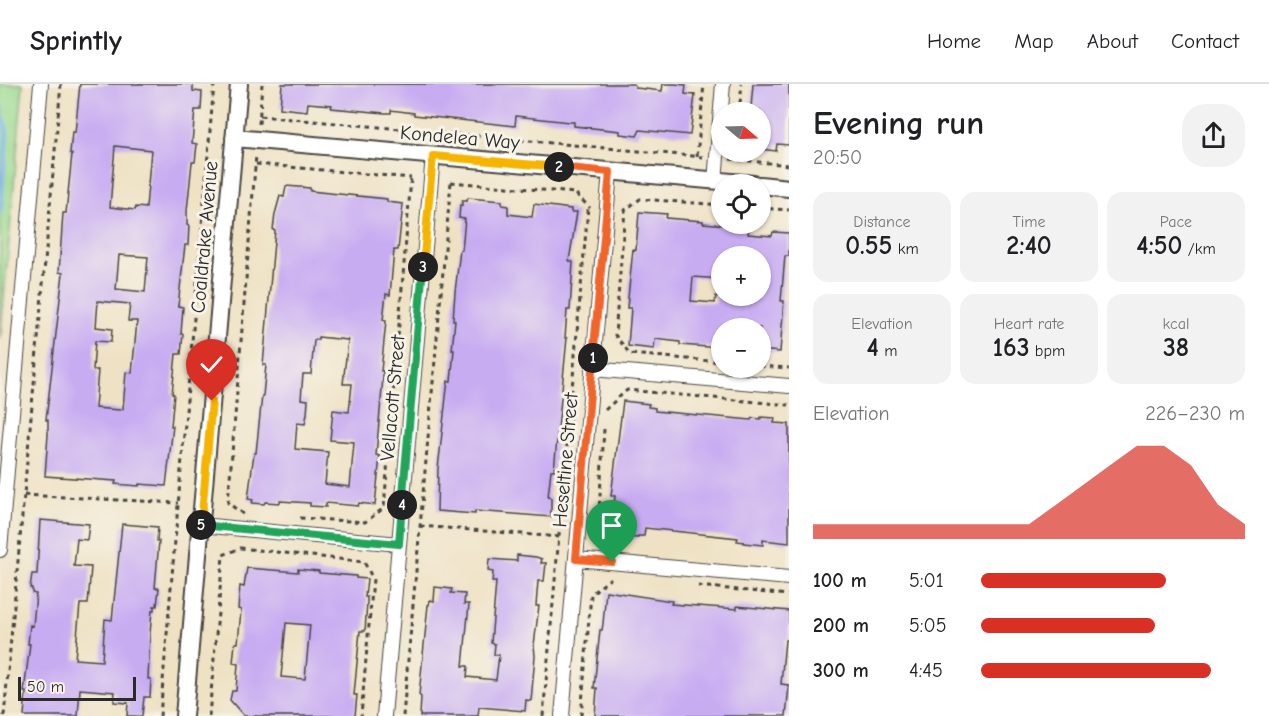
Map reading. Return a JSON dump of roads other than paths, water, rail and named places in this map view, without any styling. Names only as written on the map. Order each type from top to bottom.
[{"type":"street","points":[[0,550],[41,84]]},
{"type":"street","name":"Coaldrake Avenue","points":[[184,716],[239,84]]},
{"type":"street","points":[[716,174],[723,84]]},
{"type":"street","name":"Kondelea Way","points":[[234,138],[711,181]]},
{"type":"street","name":"Vellacott Street","points":[[384,716],[433,156]]},
{"type":"street","name":"Heseltine Street","points":[[562,716],[610,172]]},
{"type":"street","points":[[771,186],[789,188]]},
{"type":"street","points":[[592,369],[789,386]]},
{"type":"street","points":[[201,525],[399,544]]},
{"type":"street","points":[[576,559],[789,578]]},
{"type":"waterway","points":[[0,105],[7,133],[0,212]]}]
